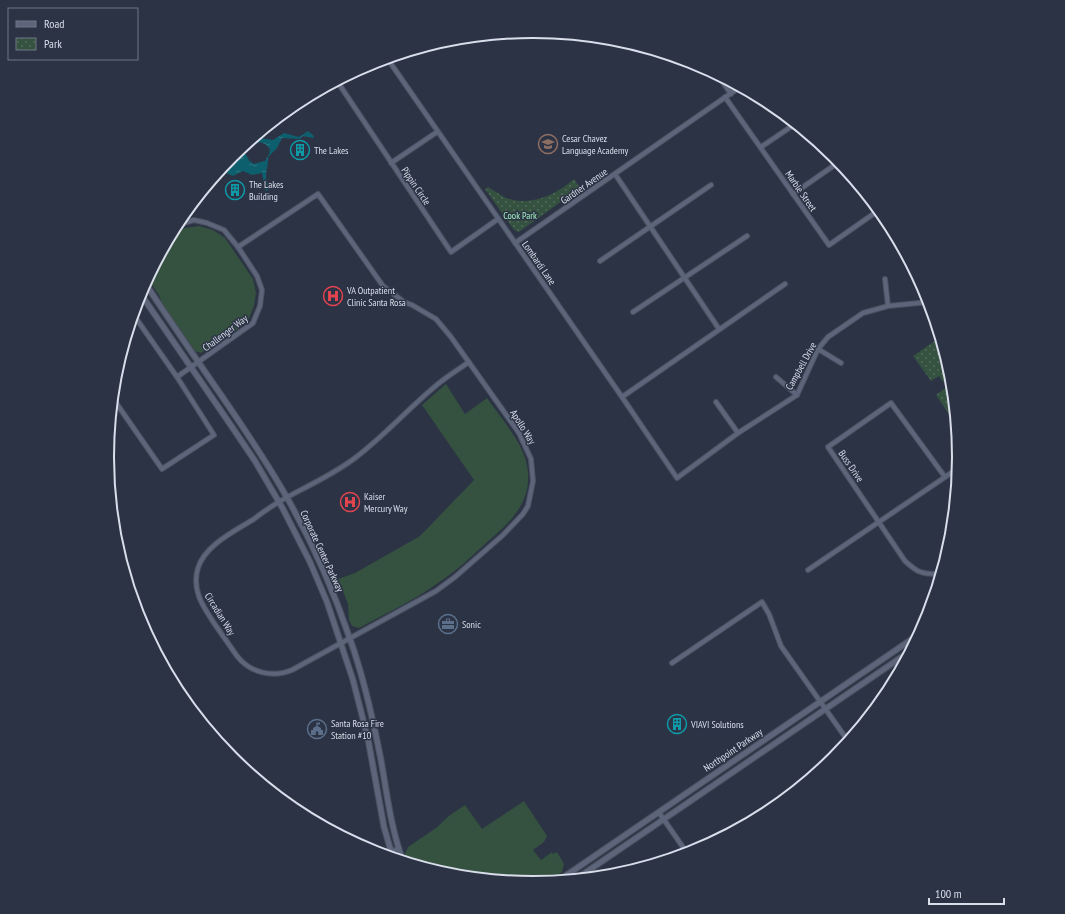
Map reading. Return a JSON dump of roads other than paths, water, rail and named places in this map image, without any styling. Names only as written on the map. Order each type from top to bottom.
[{"type":"street","name":"Lombardi Lane","points":[[390,63],[677,478]]},
{"type":"street","name":"Pippin Circle","points":[[340,85],[452,252],[498,219]]},
{"type":"street","points":[[725,85],[731,94]]},
{"type":"street","name":"Gardner Avenue","points":[[515,243],[736,90]]},
{"type":"street","name":"Marble Street","points":[[725,97],[829,245],[874,214]]},
{"type":"street","points":[[761,147],[791,127]]},
{"type":"street","points":[[391,163],[437,132]]},
{"type":"street","points":[[793,194],[834,166]]},
{"type":"street","points":[[615,174],[719,329]]},
{"type":"street","points":[[600,261],[711,185]]},
{"type":"street","name":"Apollo Way","points":[[238,247],[318,194],[383,286],[404,302],[436,319],[451,337],[518,433],[532,459],[533,481],[528,506],[518,520],[503,535],[455,578],[422,600],[341,643]]},
{"type":"street","name":"Challenger Way","points":[[177,377],[253,323],[260,306],[262,290],[257,276],[238,247],[224,230],[207,223],[194,220],[185,223]]},
{"type":"street","points":[[633,312],[747,236]]},
{"type":"street","points":[[885,279],[888,306]]},
{"type":"street","points":[[622,397],[785,284]]},
{"type":"street","name":"Corporate Center Parkway","points":[[148,290],[248,433],[287,497],[319,563],[350,638],[371,710],[389,807],[401,855]]},
{"type":"street","name":"Corporate Center Parkway","points":[[144,299],[230,424],[279,502],[310,562],[341,643],[362,713],[389,851]]},
{"type":"street","name":"Campbell Drive","points":[[677,478],[738,434],[797,395],[818,349],[828,337],[863,313],[888,306],[922,303]]},
{"type":"street","points":[[117,404],[162,469],[214,435],[177,377],[137,320]]},
{"type":"street","points":[[818,349],[841,363]]},
{"type":"street","name":"Circadian Way","points":[[341,643],[288,672],[273,674],[262,672],[250,667],[237,656],[199,599],[196,587],[196,575],[204,554],[217,543],[279,502],[328,475],[353,459],[374,442],[432,388],[469,362]]},
{"type":"street","points":[[776,377],[797,395]]},
{"type":"street","points":[[716,402],[738,434]]},
{"type":"street","name":"Buss Drive","points":[[934,575],[915,571],[905,561],[828,446],[891,403],[946,477]]},
{"type":"street","points":[[808,570],[951,473]]},
{"type":"street","points":[[672,663],[762,602],[769,614],[781,646],[845,736]]},
{"type":"street","name":"Northpoint Parkway","points":[[566,874],[908,642]]},
{"type":"street","name":"Northpoint Parkway","points":[[586,872],[899,659]]},
{"type":"street","points":[[660,814],[683,848]]},
{"type":"street","points":[[393,852],[398,848]]},
{"type":"water","points":[[308,131],[314,136],[313,138],[303,136],[300,139],[282,138],[277,148],[268,157],[266,179],[267,182],[273,185],[271,189],[265,190],[262,173],[252,175],[243,171],[233,176],[225,173],[245,153],[250,162],[251,161],[253,164],[265,161],[270,149],[265,144],[260,142],[253,145],[261,138],[273,140],[284,133],[299,137]]},
{"type":"place","name":"Cesar Chavez Language Academy","points":[[548,144]]},
{"type":"place","name":"The Lakes","points":[[300,150]]},
{"type":"place","name":"The Lakes Building","points":[[235,190]]},
{"type":"place","name":"VA Outpatient Clinic Santa Rosa","points":[[333,296]]},
{"type":"place","name":"Kaiser Mercury Way","points":[[350,502]]},
{"type":"place","name":"Sonic","points":[[448,624]]},
{"type":"place","name":"VIAVI Solutions","points":[[677,724]]},
{"type":"place","name":"Santa Rosa Fire Station #10","points":[[317,729]]},
{"type":"park label","name":"Cook Park","points":[[520,215]]}]
